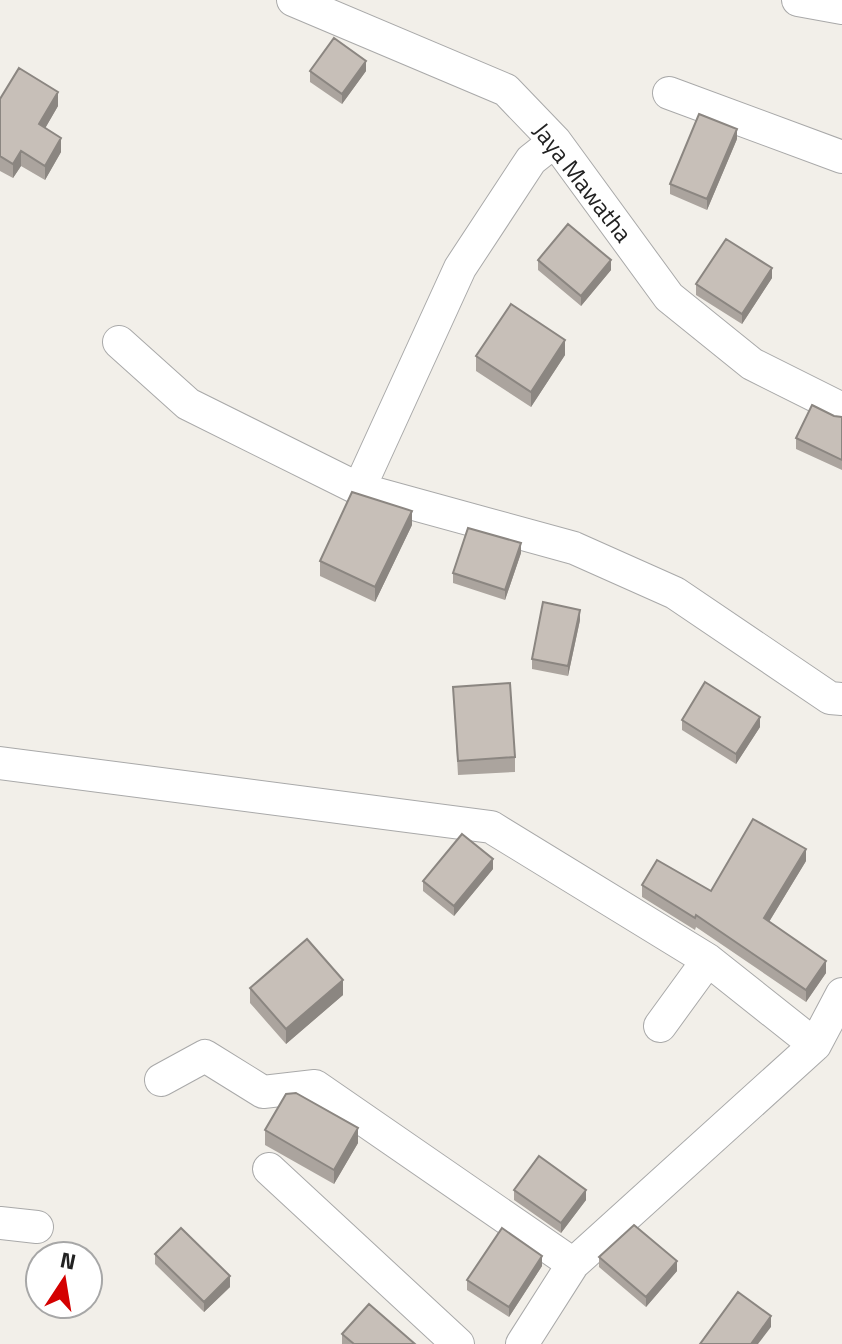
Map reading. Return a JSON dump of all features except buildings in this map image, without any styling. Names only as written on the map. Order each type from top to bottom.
[{"type":"street","name":"Jaya Mawatha","points":[[293,0],[506,90],[555,141],[669,297],[752,364],[842,409]]},
{"type":"street","points":[[798,0],[842,8]]},
{"type":"street","points":[[669,93],[842,157]]},
{"type":"street","points":[[359,489],[460,268],[531,160],[555,141]]},
{"type":"street","points":[[119,342],[188,404],[359,489],[574,548],[675,593],[830,698],[842,699]]},
{"type":"street","points":[[0,763],[491,827],[708,960],[815,1045]]},
{"type":"street","points":[[660,1026],[708,960]]},
{"type":"street","points":[[522,1344],[573,1264],[815,1045],[842,994]]},
{"type":"street","points":[[161,1080],[205,1056],[263,1092],[315,1086],[573,1264]]},
{"type":"street","points":[[269,1169],[458,1344]]},
{"type":"street","points":[[0,1223],[37,1227]]}]
